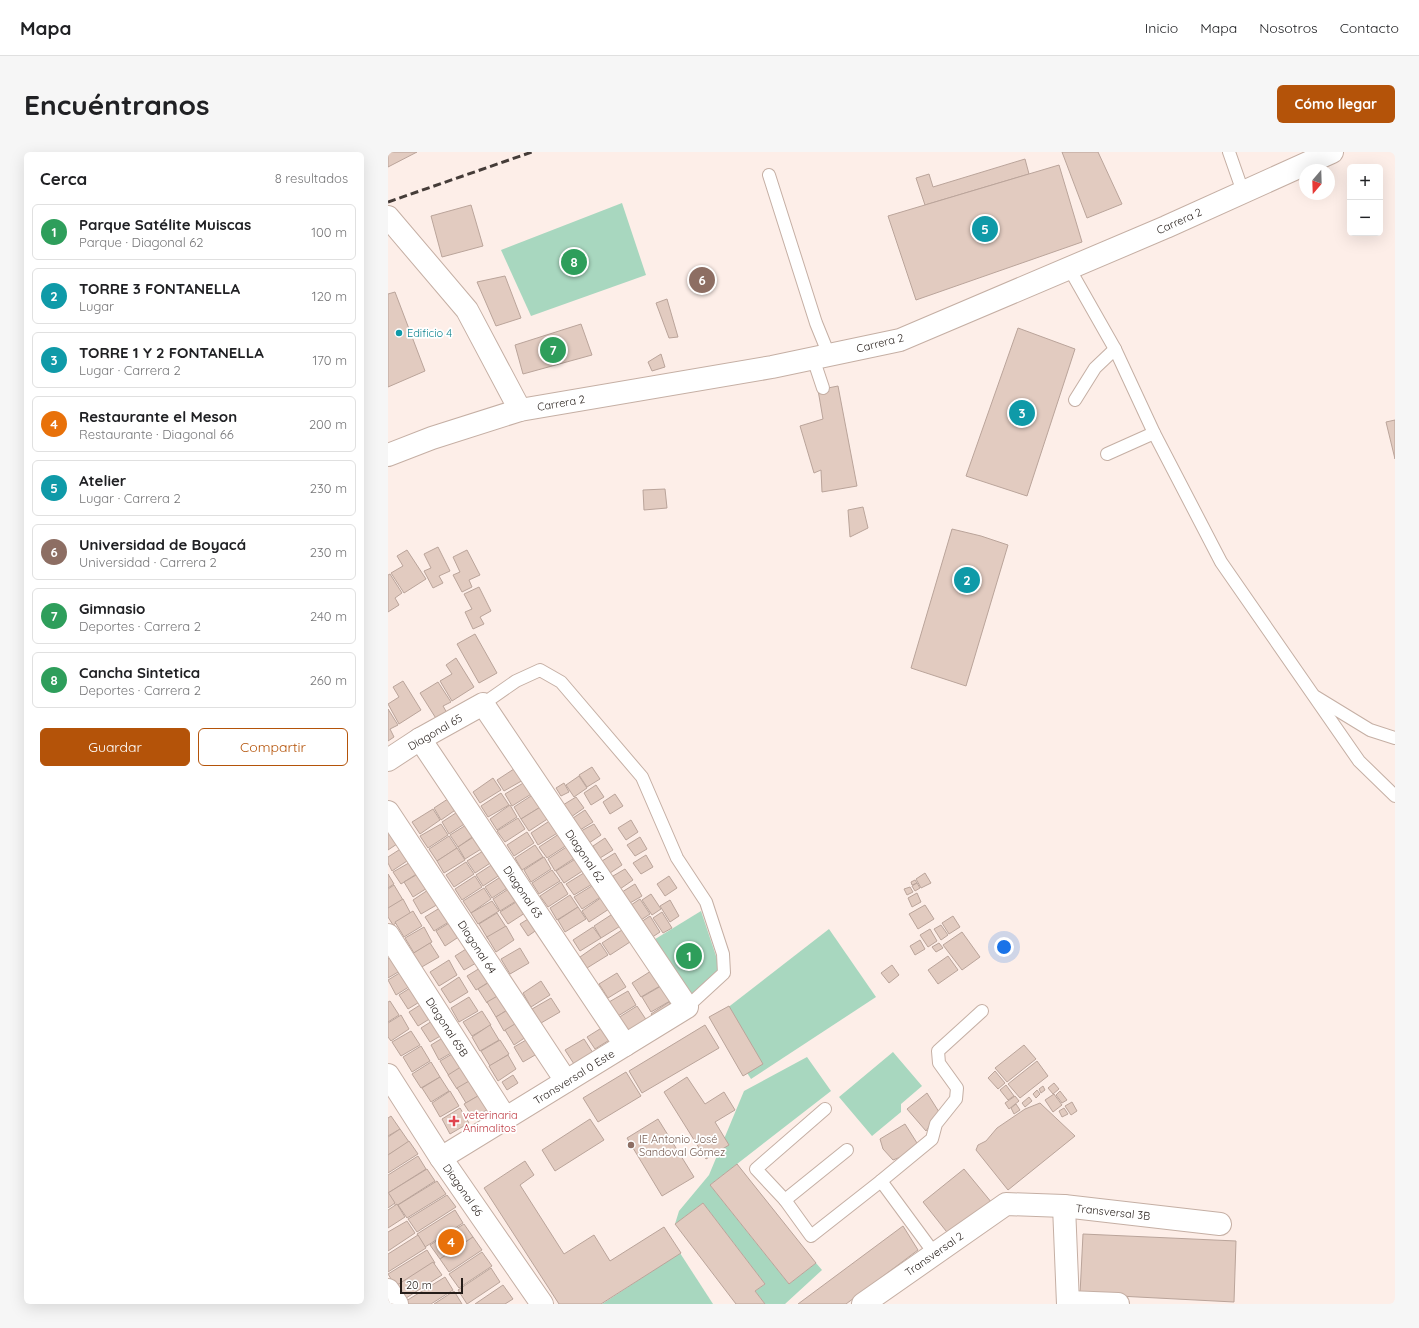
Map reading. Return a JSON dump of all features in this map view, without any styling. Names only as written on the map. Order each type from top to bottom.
[{"type":"street","name":"Carrera 2","points":[[394,453],[432,438],[520,410],[821,357],[900,340],[1069,268],[1332,152]]},
{"type":"street","points":[[388,217],[467,310],[520,410]]},
{"type":"street","name":"Diagonal 65","points":[[388,760],[420,739],[483,704]]},
{"type":"street","name":"Diagonal 62","points":[[483,704],[687,1007]]},
{"type":"street","name":"Diagonal 63","points":[[420,739],[625,1045]]},
{"type":"street","name":"Diagonal 64","points":[[388,812],[566,1082]]},
{"type":"street","name":"Diagonal 65B","points":[[388,935],[506,1119]]},
{"type":"street","name":"Transversal 0 Este","points":[[441,1158],[687,1007]]},
{"type":"street","name":"Diagonal 66","points":[[388,1075],[441,1158],[538,1302]]},
{"type":"street","name":"Transversal 2","points":[[862,1304],[1006,1204]]},
{"type":"street","name":"Transversal 3B","points":[[1006,1204],[1064,1206],[1220,1224]]},
{"type":"street","points":[[1064,1206],[1068,1303],[1118,1304]]},
{"type":"street","points":[[388,1290],[397,1304]]},
{"type":"lane","points":[[1229,152],[1243,192]]},
{"type":"lane","points":[[769,175],[816,323],[821,357],[823,388]]},
{"type":"lane","points":[[1069,268],[1115,349],[1154,433],[1221,562],[1311,694],[1359,760],[1395,796]]},
{"type":"lane","points":[[1075,400],[1095,368],[1115,349]]},
{"type":"lane","points":[[1107,454],[1154,433]]},
{"type":"lane","points":[[483,704],[516,681],[540,670],[561,682],[642,777],[677,858],[706,902],[723,954],[724,973],[687,1007]]},
{"type":"lane","points":[[1311,694],[1370,730],[1395,738]]},
{"type":"lane","points":[[825,1109],[756,1169],[785,1200],[812,1236],[932,1139],[936,1124],[956,1099],[957,1088],[939,1063],[938,1052],[982,1011]]},
{"type":"lane","points":[[785,1200],[847,1150]]},
{"type":"lane","points":[[881,1181],[934,1253]]},
{"type":"green space","points":[[622,203],[646,275],[531,316],[501,250]]},
{"type":"green space","points":[[701,911],[721,971],[690,996],[652,941]]},
{"type":"green space","points":[[829,929],[876,997],[751,1079],[713,1019]]},
{"type":"green space","points":[[893,1052],[922,1086],[901,1104],[901,1112],[872,1136],[839,1097]]},
{"type":"green space","points":[[807,1057],[831,1091],[710,1185],[789,1284],[816,1263],[822,1270],[785,1304],[765,1304],[755,1291],[765,1284],[703,1203],[675,1224],[679,1211],[709,1175],[744,1091]]},
{"type":"green space","points":[[680,1253],[713,1304],[602,1304]]},
{"type":"building","points":[[388,152],[417,152],[388,167]]},
{"type":"building","points":[[1062,152],[1098,152],[1122,204],[1087,218]]},
{"type":"building","points":[[1025,159],[1029,174],[925,205],[916,178],[929,174],[933,187]]},
{"type":"building","points":[[1059,165],[1082,242],[916,300],[888,216]]},
{"type":"building","points":[[471,205],[483,246],[442,257],[431,216]]},
{"type":"building","points":[[505,276],[521,318],[496,326],[477,282]]},
{"type":"building","name":"Edificio 4","points":[[395,292],[425,371],[388,387],[388,294]]},
{"type":"building","points":[[667,299],[678,337],[669,338],[656,303]]},
{"type":"building","points":[[581,324],[592,355],[523,374],[515,345]]},
{"type":"building","points":[[1018,328],[1075,349],[1027,496],[966,476]]},
{"type":"building","points":[[661,354],[665,367],[652,371],[648,362]]},
{"type":"building","points":[[838,386],[857,486],[822,492],[821,470],[814,473],[800,426],[823,419],[818,390]]},
{"type":"building","points":[[1395,420],[1395,459],[1386,422]]},
{"type":"building","points":[[665,489],[667,508],[644,510],[643,490]]},
{"type":"building","points":[[863,507],[868,528],[850,537],[848,510]]},
{"type":"building","points":[[952,529],[981,536],[1008,545],[966,686],[911,668]]},
{"type":"building","points":[[438,547],[450,571],[439,576],[443,583],[433,588],[424,571],[431,568],[424,554]]},
{"type":"building","points":[[407,550],[426,579],[404,593],[391,573],[403,566],[397,556]]},
{"type":"building","points":[[467,550],[480,575],[469,580],[472,587],[462,592],[453,575],[460,572],[453,557]]},
{"type":"building","points":[[390,574],[402,593],[395,598],[399,605],[388,612],[388,575]]},
{"type":"building","points":[[479,587],[491,611],[480,617],[484,624],[473,629],[465,612],[472,609],[464,594]]},
{"type":"building","points":[[475,634],[497,673],[479,683],[457,644]]},
{"type":"building","points":[[456,658],[474,687],[452,701],[440,681],[452,674],[446,665]]},
{"type":"building","points":[[403,681],[421,710],[399,724],[388,704],[399,697],[393,687]]},
{"type":"building","points":[[438,682],[451,702],[443,706],[447,713],[437,720],[420,693]]},
{"type":"building","points":[[388,709],[398,725],[390,729],[394,737],[388,741]]},
{"type":"building","points":[[517,767],[525,779],[504,791],[497,780]]},
{"type":"building","points":[[592,767],[600,779],[587,787],[579,775]]},
{"type":"building","points":[[579,776],[587,788],[574,797],[566,785]]},
{"type":"building","points":[[493,778],[501,790],[480,803],[473,792]]},
{"type":"building","points":[[525,782],[533,793],[512,806],[505,794]]},
{"type":"building","points":[[564,783],[569,792],[561,796],[556,788]]},
{"type":"building","points":[[596,785],[604,797],[591,805],[584,793]]},
{"type":"building","points":[[501,793],[509,805],[488,817],[481,806]]},
{"type":"building","points":[[534,794],[542,806],[521,819],[514,807]]},
{"type":"building","points":[[615,794],[623,806],[610,814],[603,802]]},
{"type":"building","points":[[454,795],[461,806],[441,820],[434,808]]},
{"type":"building","points":[[576,797],[584,808],[571,817],[563,805]]},
{"type":"building","points":[[510,805],[517,817],[497,830],[490,819]]},
{"type":"building","points":[[542,806],[549,818],[529,831],[521,819]]},
{"type":"building","points":[[433,809],[440,820],[420,834],[412,822]]},
{"type":"building","points":[[462,809],[469,821],[449,834],[442,822]]},
{"type":"building","points":[[585,810],[593,822],[580,830],[573,818]]},
{"type":"building","points":[[518,818],[525,829],[505,842],[497,831]]},
{"type":"building","points":[[551,820],[559,832],[538,845],[531,833]]},
{"type":"building","points":[[631,820],[638,832],[626,840],[618,828]]},
{"type":"building","points":[[471,822],[478,833],[458,847],[450,835]]},
{"type":"building","points":[[441,824],[448,835],[428,848],[420,836]]},
{"type":"building","points":[[594,824],[601,835],[589,843],[581,831]]},
{"type":"building","points":[[392,831],[400,842],[388,850],[388,833]]},
{"type":"building","points":[[527,832],[534,843],[514,856],[507,845]]},
{"type":"building","points":[[478,834],[486,846],[465,859],[458,847]]},
{"type":"building","points":[[559,834],[567,845],[547,858],[539,847]]},
{"type":"building","points":[[449,836],[457,848],[437,861],[429,849]]},
{"type":"building","points":[[640,837],[647,849],[635,856],[627,845]]},
{"type":"building","points":[[605,838],[613,850],[600,858],[593,846]]},
{"type":"building","points":[[535,845],[543,857],[522,870],[515,858]]},
{"type":"building","points":[[405,846],[413,857],[392,871],[388,863],[388,857]]},
{"type":"building","points":[[568,846],[576,857],[555,871],[548,859]]},
{"type":"building","points":[[457,848],[465,860],[444,873],[437,861]]},
{"type":"building","points":[[488,848],[495,860],[475,873],[467,861]]},
{"type":"building","points":[[615,853],[622,865],[610,873],[602,861]]},
{"type":"building","points":[[646,855],[653,867],[641,874],[633,863]]},
{"type":"building","points":[[544,857],[551,869],[531,882],[524,870]]},
{"type":"building","points":[[577,858],[584,870],[564,883],[556,871]]},
{"type":"building","points":[[414,860],[421,871],[401,884],[393,872]]},
{"type":"building","points":[[466,862],[474,874],[454,887],[446,875]]},
{"type":"building","points":[[496,862],[503,873],[483,886],[476,875]]},
{"type":"building","points":[[625,869],[633,880],[620,889],[613,876]]},
{"type":"building","points":[[552,870],[560,881],[539,894],[532,883]]},
{"type":"building","points":[[423,871],[432,885],[413,897],[404,882]]},
{"type":"building","points":[[587,871],[594,883],[574,895],[566,884]]},
{"type":"building","points":[[925,873],[931,883],[921,888],[916,879]]},
{"type":"building","points":[[388,874],[394,884],[388,888]]},
{"type":"building","points":[[505,874],[512,885],[492,898],[485,887]]},
{"type":"building","points":[[475,876],[482,887],[462,900],[455,889]]},
{"type":"building","points":[[669,876],[677,888],[665,896],[657,884]]},
{"type":"building","points":[[915,880],[917,883],[912,885],[911,882]]},
{"type":"building","points":[[561,882],[568,894],[548,907],[540,896]]},
{"type":"building","points":[[917,883],[920,888],[915,891],[912,886]]},
{"type":"building","points":[[595,884],[602,896],[582,909],[574,897]]},
{"type":"building","points":[[635,884],[642,896],[630,903],[622,892]]},
{"type":"building","points":[[394,885],[403,900],[388,909],[388,889]]},
{"type":"building","points":[[513,886],[521,898],[500,911],[493,899]]},
{"type":"building","points":[[910,887],[913,892],[907,895],[904,889]]},
{"type":"building","points":[[431,888],[440,903],[421,914],[413,900]]},
{"type":"building","points":[[484,888],[491,899],[471,913],[463,901]]},
{"type":"building","points":[[917,893],[921,902],[912,907],[908,898]]},
{"type":"building","points":[[651,894],[661,909],[652,915],[642,900]]},
{"type":"building","points":[[570,895],[578,907],[557,920],[550,908]]},
{"type":"building","points":[[602,897],[609,909],[589,922],[582,911]]},
{"type":"building","points":[[403,899],[411,914],[393,925],[388,917],[388,908]]},
{"type":"building","points":[[521,899],[528,911],[508,924],[500,912]]},
{"type":"building","points":[[640,899],[650,914],[641,920],[631,905]]},
{"type":"building","points":[[670,900],[679,916],[670,922],[660,906]]},
{"type":"building","points":[[492,901],[499,911],[478,924],[471,913]]},
{"type":"building","points":[[925,905],[934,919],[918,929],[909,914]]},
{"type":"building","points":[[443,906],[452,920],[434,931],[425,917]]},
{"type":"building","points":[[578,907],[586,919],[565,932],[558,920]]},
{"type":"building","points":[[413,911],[422,926],[404,937],[395,922]]},
{"type":"building","points":[[662,912],[672,928],[663,933],[653,918]]},
{"type":"building","points":[[497,913],[506,927],[488,939],[479,924]]},
{"type":"building","points":[[614,913],[622,925],[601,938],[594,926]]},
{"type":"building","points":[[533,916],[541,927],[528,936],[520,924]]},
{"type":"building","points":[[650,916],[660,932],[651,938],[641,922]]},
{"type":"building","points":[[953,916],[960,927],[949,934],[942,923]]},
{"type":"building","points":[[454,920],[463,934],[445,946],[436,931]]},
{"type":"building","points":[[941,925],[948,935],[941,940],[934,929]]},
{"type":"building","points":[[506,926],[514,940],[496,952],[487,937]]},
{"type":"building","points":[[424,927],[432,942],[414,953],[405,938]]},
{"type":"building","points":[[593,927],[601,938],[580,951],[573,940]]},
{"type":"building","points":[[930,929],[937,941],[928,947],[920,935]]},
{"type":"building","points":[[622,930],[630,942],[610,955],[602,943]]},
{"type":"building","points":[[962,932],[980,957],[962,970],[943,945]]},
{"type":"building","points":[[920,940],[925,949],[915,955],[910,946]]},
{"type":"building","points":[[430,943],[439,957],[420,968],[412,954]]},
{"type":"building","points":[[600,943],[608,955],[587,968],[580,957]]},
{"type":"building","points":[[939,943],[943,948],[936,952],[932,947]]},
{"type":"building","points":[[474,944],[483,959],[464,970],[455,956]]},
{"type":"building","points":[[520,948],[529,963],[510,974],[501,959]]},
{"type":"building","points":[[396,953],[405,968],[388,978],[388,959]]},
{"type":"building","points":[[948,956],[958,970],[938,984],[928,970]]},
{"type":"building","points":[[449,960],[457,975],[439,986],[430,972]]},
{"type":"building","points":[[485,965],[494,979],[476,990],[467,976]]},
{"type":"building","points":[[892,965],[899,975],[889,983],[881,973]]},
{"type":"building","points":[[406,969],[415,983],[396,995],[388,980]]},
{"type":"building","points":[[651,971],[660,986],[641,997],[632,983]]},
{"type":"building","points":[[617,973],[626,987],[608,998],[599,984]]},
{"type":"building","points":[[459,977],[468,992],[450,1003],[441,989]]},
{"type":"building","points":[[496,978],[505,992],[487,1003],[478,989]]},
{"type":"building","points":[[541,981],[550,995],[531,1007],[523,993]]},
{"type":"building","points":[[418,983],[426,998],[408,1009],[399,995]]},
{"type":"building","points":[[661,986],[670,1001],[651,1012],[642,997]]},
{"type":"building","points":[[506,991],[515,1005],[496,1017],[487,1002]]},
{"type":"building","points":[[628,991],[636,1005],[618,1016],[609,1002]]},
{"type":"building","points":[[469,997],[478,1011],[459,1022],[451,1008]]},
{"type":"building","points":[[551,998],[560,1012],[541,1023],[532,1009]]},
{"type":"building","points":[[428,1000],[436,1015],[418,1026],[409,1012]]},
{"type":"building","points":[[390,1001],[399,1015],[388,1022],[388,1002]]},
{"type":"building","points":[[669,1002],[675,1012],[658,1023],[651,1014]]},
{"type":"building","points":[[514,1006],[523,1020],[504,1031],[496,1017]]},
{"type":"building","points":[[637,1006],[647,1021],[627,1032],[618,1018]]},
{"type":"building","points":[[729,1006],[763,1064],[743,1076],[709,1017]]},
{"type":"building","points":[[482,1011],[491,1025],[472,1036],[463,1022]]},
{"type":"building","points":[[401,1015],[409,1029],[391,1041],[388,1037],[388,1023]]},
{"type":"building","points":[[440,1016],[449,1031],[430,1042],[421,1028]]},
{"type":"building","points":[[523,1019],[532,1033],[514,1045],[505,1030]]},
{"type":"building","points":[[490,1025],[499,1040],[480,1051],[472,1037]]},
{"type":"building","points":[[705,1025],[719,1048],[642,1093],[629,1071]]},
{"type":"building","points":[[603,1027],[611,1039],[595,1049],[587,1037]]},
{"type":"building","points":[[411,1031],[420,1045],[401,1056],[392,1042]]},
{"type":"building","points":[[449,1034],[458,1049],[439,1060],[431,1045]]},
{"type":"building","points":[[533,1036],[542,1051],[523,1062],[514,1047]]},
{"type":"building","points":[[584,1039],[593,1053],[574,1064],[565,1050]]},
{"type":"building","points":[[500,1040],[509,1054],[490,1066],[481,1051]]},
{"type":"building","points":[[1024,1045],[1036,1059],[1007,1082],[995,1068]]},
{"type":"building","points":[[421,1046],[430,1061],[412,1072],[403,1057]]},
{"type":"building","points":[[459,1050],[467,1064],[449,1076],[440,1061]]},
{"type":"building","points":[[508,1055],[516,1069],[498,1081],[489,1066]]},
{"type":"building","points":[[1037,1061],[1048,1076],[1020,1098],[1008,1084]]},
{"type":"building","points":[[431,1062],[440,1077],[421,1088],[412,1074]]},
{"type":"building","points":[[467,1063],[475,1078],[457,1089],[448,1075]]},
{"type":"building","points":[[995,1071],[1005,1083],[998,1089],[988,1078]]},
{"type":"building","points":[[626,1072],[641,1096],[598,1122],[583,1098]]},
{"type":"building","points":[[513,1075],[518,1083],[507,1090],[502,1082]]},
{"type":"building","points":[[440,1077],[449,1091],[431,1102],[422,1088]]},
{"type":"building","points":[[476,1077],[485,1092],[466,1103],[457,1088]]},
{"type":"building","points":[[687,1077],[705,1104],[724,1092],[735,1110],[715,1122],[729,1145],[706,1159],[664,1092]]},
{"type":"building","points":[[1054,1083],[1059,1089],[1053,1094],[1048,1088]]},
{"type":"building","points":[[1006,1085],[1014,1096],[1008,1100],[1000,1090]]},
{"type":"building","points":[[1043,1086],[1045,1090],[1041,1093],[1039,1089]]},
{"type":"building","points":[[1037,1090],[1040,1094],[1036,1098],[1033,1094]]},
{"type":"building","points":[[450,1091],[459,1106],[440,1117],[432,1103]]},
{"type":"building","points":[[1060,1091],[1067,1100],[1062,1103],[1056,1095]]},
{"type":"building","points":[[483,1093],[492,1107],[473,1118],[464,1104]]},
{"type":"building","points":[[927,1093],[939,1112],[926,1131],[907,1109]]},
{"type":"building","points":[[1054,1094],[1062,1105],[1053,1112],[1045,1100]]},
{"type":"building","points":[[1015,1096],[1019,1101],[1009,1109],[1005,1103]]},
{"type":"building","points":[[1029,1097],[1032,1101],[1025,1107],[1022,1103]]},
{"type":"building","points":[[1072,1102],[1077,1111],[1071,1115],[1065,1106]]},
{"type":"building","points":[[1040,1103],[1075,1136],[1008,1190],[976,1150],[978,1145],[986,1141],[997,1128],[1025,1109]]},
{"type":"building","points":[[1016,1104],[1020,1110],[1014,1114],[1011,1108]]},
{"type":"building","points":[[460,1108],[469,1123],[450,1134],[442,1119]]},
{"type":"building","points":[[1064,1108],[1068,1114],[1062,1117],[1059,1111]]},
{"type":"building","points":[[391,1116],[400,1129],[388,1136],[388,1118]]},
{"type":"building","points":[[590,1119],[604,1140],[555,1171],[542,1150]]},
{"type":"building","points":[[658,1119],[694,1177],[662,1196],[627,1138]]},
{"type":"building","points":[[905,1124],[917,1143],[908,1154],[893,1160],[883,1149],[880,1139]]},
{"type":"building","points":[[400,1129],[409,1142],[388,1155],[388,1137]]},
{"type":"building","points":[[409,1141],[418,1154],[388,1173],[388,1155]]},
{"type":"building","points":[[418,1156],[426,1169],[388,1193],[388,1175]]},
{"type":"building","points":[[525,1161],[534,1175],[520,1185],[564,1254],[594,1235],[610,1261],[664,1227],[681,1253],[601,1304],[559,1304],[484,1188]]},
{"type":"building","points":[[737,1164],[816,1263],[789,1284],[710,1185]]},
{"type":"building","points":[[427,1169],[435,1181],[396,1206],[388,1193]]},
{"type":"building","points":[[964,1169],[992,1203],[950,1236],[923,1202]]},
{"type":"building","points":[[437,1181],[446,1194],[407,1218],[398,1205]]},
{"type":"building","points":[[388,1192],[395,1203],[388,1208]]},
{"type":"building","points":[[447,1195],[456,1207],[417,1232],[408,1219]]},
{"type":"building","points":[[703,1203],[765,1284],[755,1291],[765,1304],[736,1304],[675,1224]]},
{"type":"building","points":[[397,1204],[405,1217],[388,1228],[388,1210]]},
{"type":"building","points":[[455,1210],[463,1223],[425,1247],[417,1234]]},
{"type":"building","points":[[407,1221],[415,1233],[388,1251],[388,1232]]},
{"type":"building","points":[[464,1224],[473,1237],[440,1259],[430,1245]]},
{"type":"building","points":[[903,1226],[918,1250],[846,1304],[798,1304]]},
{"type":"building","points":[[1083,1234],[1236,1241],[1234,1302],[1080,1294]]},
{"type":"building","points":[[418,1235],[426,1248],[388,1272],[388,1254]]},
{"type":"building","points":[[473,1237],[482,1250],[449,1272],[440,1259]]},
{"type":"building","points":[[427,1250],[435,1263],[396,1287],[388,1274]]},
{"type":"building","points":[[482,1252],[492,1266],[459,1288],[449,1274]]},
{"type":"building","points":[[433,1262],[442,1275],[403,1300],[394,1287]]},
{"type":"building","points":[[491,1268],[500,1282],[467,1304],[458,1290]]},
{"type":"building","points":[[445,1277],[453,1290],[431,1304],[408,1304],[406,1301]]},
{"type":"building","points":[[503,1285],[513,1299],[505,1304],[475,1304]]},
{"type":"building","points":[[454,1291],[462,1304],[434,1304]]},
{"type":"railway","points":[[388,202],[532,152]]},
{"type":"place","name":"Atelier","points":[[985,229]]},
{"type":"place","name":"Cancha Sintetica","points":[[574,262]]},
{"type":"place","name":"Universidad de Boyacá","points":[[702,280]]},
{"type":"place","name":"Edificio 4","points":[[399,333]]},
{"type":"place","name":"Gimnasio","points":[[553,350]]},
{"type":"place","name":"TORRE 1 Y 2 FONTANELLA","points":[[1022,413]]},
{"type":"place","name":"TORRE 3 FONTANELLA","points":[[967,580]]},
{"type":"place","name":"Parque Satélite Muiscas","points":[[689,956]]},
{"type":"place","name":"veterinaria Animalitos","points":[[454,1121]]},
{"type":"place","name":"IE Antonio José Sandoval Gómez","points":[[631,1145]]},
{"type":"place","name":"Restaurante el Meson","points":[[451,1242]]}]
